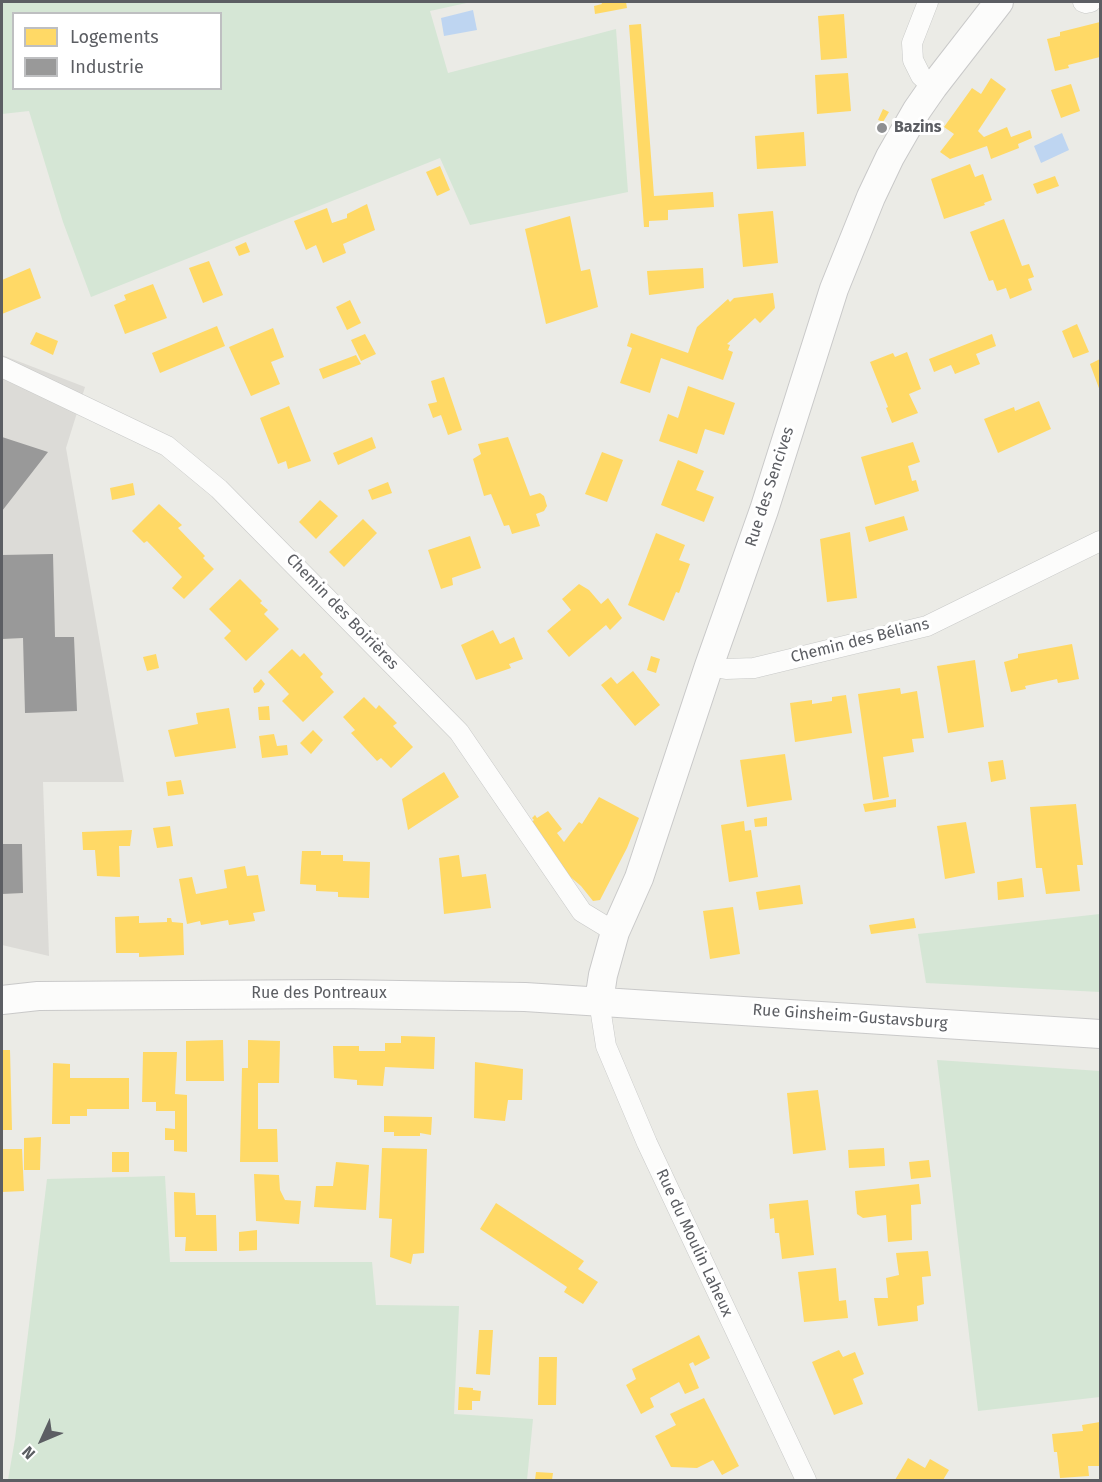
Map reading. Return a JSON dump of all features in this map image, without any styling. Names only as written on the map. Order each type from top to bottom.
[{"type":"street","points":[[928,2],[912,43],[913,60],[921,75],[933,87]]},
{"type":"street","name":"Rue des Sencives","points":[[599,1001],[603,975],[615,932],[639,878],[709,666],[764,510],[834,290],[871,197],[890,157],[933,87],[999,2]]},
{"type":"street","points":[[1083,2],[1091,2]]},
{"type":"street","name":"Chemin des Boirières","points":[[2,367],[167,446],[219,489],[459,732],[582,912],[615,932]]},
{"type":"street","name":"Chemin des Bélians","points":[[709,666],[726,669],[754,668],[927,626],[1101,541]]},
{"type":"street","name":"Rue des Pontreaux","points":[[2,986],[38,996]]},
{"type":"street","name":"Rue des Pontreaux","points":[[2,1000],[38,996],[338,994],[525,997],[599,1001]]},
{"type":"street","name":"Rue Ginsheim-Gustavsburg","points":[[599,1001],[1101,1034]]},
{"type":"street","name":"Rue du Moulin Laheux","points":[[599,1001],[606,1046],[647,1143],[806,1480]]},
{"type":"shaded area","points":[[2,355],[85,387],[66,448],[124,782],[43,782],[49,956],[2,945]]},
{"type":"green space","points":[[2,2],[471,2],[430,11],[448,73],[616,29],[628,192],[470,225],[440,158],[91,297],[63,222],[29,111],[2,114]]},
{"type":"green space","points":[[1100,914],[1100,992],[926,983],[918,934]]},
{"type":"green space","points":[[937,1060],[1100,1071],[1100,1397],[978,1411]]},
{"type":"green space","points":[[165,1176],[170,1262],[372,1262],[376,1305],[459,1306],[454,1414],[533,1419],[527,1480],[8,1480],[47,1179]]},
{"type":"water","points":[[473,10],[477,30],[444,36],[441,18]]},
{"type":"water","points":[[1062,133],[1069,150],[1041,163],[1034,146]]},
{"type":"building: Logements","points":[[601,2],[626,2],[627,8],[595,14],[594,6],[602,4]]},
{"type":"building: Logements","points":[[844,14],[847,58],[821,60],[818,16]]},
{"type":"building: Logements","points":[[1100,22],[1100,57],[1068,65],[1069,68],[1055,71],[1047,39],[1060,36],[1060,32]]},
{"type":"building: Logements","points":[[641,24],[654,196],[713,192],[714,207],[668,210],[668,220],[649,221],[649,227],[644,227],[629,25]]},
{"type":"building: Logements","points":[[848,73],[851,111],[817,114],[815,75]]},
{"type":"building: Logements","points":[[991,78],[1006,89],[978,131],[984,137],[1007,127],[1011,137],[1030,130],[1032,138],[1018,144],[1019,148],[991,159],[987,146],[950,159],[940,152],[954,134],[944,127],[972,88],[981,94]]},
{"type":"building: Logements","points":[[1071,84],[1080,111],[1061,118],[1051,90]]},
{"type":"building: Logements","points":[[883,109],[889,112],[883,122],[878,120]]},
{"type":"building: Logements","points":[[804,132],[806,166],[757,169],[755,136]]},
{"type":"building: Logements","points":[[970,164],[975,177],[983,174],[992,200],[984,203],[985,205],[944,219],[931,179]]},
{"type":"building: Logements","points":[[440,166],[450,190],[437,196],[426,172]]},
{"type":"building: Logements","points":[[1055,176],[1059,186],[1037,194],[1033,184]]},
{"type":"building: Logements","points":[[367,204],[375,230],[343,244],[346,253],[323,263],[316,245],[306,250],[294,221],[327,208],[332,223],[347,218],[347,214]]},
{"type":"building: Logements","points":[[773,211],[778,263],[743,267],[738,214]]},
{"type":"building: Logements","points":[[570,216],[581,271],[590,269],[598,307],[546,324],[525,229]]},
{"type":"building: Logements","points":[[1004,219],[1022,266],[1029,264],[1034,277],[1028,279],[1032,290],[1010,299],[1006,288],[997,291],[993,280],[989,281],[970,232]]},
{"type":"building: Logements","points":[[246,242],[250,252],[239,256],[235,247]]},
{"type":"building: Logements","points":[[209,261],[223,295],[203,303],[189,268]]},
{"type":"building: Logements","points":[[30,268],[41,298],[2,314],[2,280]]},
{"type":"building: Logements","points":[[703,268],[704,288],[649,295],[647,271]]},
{"type":"building: Logements","points":[[153,284],[167,318],[125,334],[114,305],[126,300],[124,295]]},
{"type":"building: Logements","points":[[773,293],[775,308],[760,323],[755,318],[727,344],[730,345],[728,350],[733,352],[723,380],[661,358],[650,393],[620,383],[632,348],[627,346],[631,333],[688,353],[697,327],[728,299],[730,302],[734,298]]},
{"type":"building: Logements","points":[[350,300],[361,323],[347,330],[336,307]]},
{"type":"building: Logements","points":[[1077,324],[1089,352],[1073,358],[1062,331]]},
{"type":"building: Logements","points":[[217,326],[225,346],[160,373],[152,353]]},
{"type":"building: Logements","points":[[273,328],[284,357],[271,362],[280,384],[251,396],[229,347]]},
{"type":"building: Logements","points":[[36,332],[58,341],[53,355],[30,344]]},
{"type":"building: Logements","points":[[365,334],[376,354],[361,361],[351,340]]},
{"type":"building: Logements","points":[[992,334],[996,346],[976,354],[980,364],[955,374],[951,365],[934,372],[929,359]]},
{"type":"building: Logements","points":[[907,352],[921,389],[909,394],[918,413],[892,423],[870,362],[893,353],[895,357]]},
{"type":"building: Logements","points":[[356,355],[361,364],[323,379],[319,369]]},
{"type":"building: Logements","points":[[1100,359],[1100,391],[1090,364]]},
{"type":"building: Logements","points":[[444,377],[462,430],[448,435],[441,415],[433,418],[428,404],[437,402],[431,381]]},
{"type":"building: Logements","points":[[688,386],[735,403],[724,435],[705,429],[697,454],[659,441],[668,414],[678,418]]},
{"type":"building: Logements","points":[[1039,401],[1051,429],[998,453],[984,419],[1014,407],[1015,411]]},
{"type":"building: Logements","points":[[289,406],[311,461],[288,469],[286,461],[278,464],[260,418]]},
{"type":"building: Logements","points":[[372,437],[376,448],[338,465],[333,453]]},
{"type":"building: Logements","points":[[508,437],[530,496],[540,493],[544,496],[547,506],[544,511],[536,514],[540,526],[512,534],[509,525],[504,526],[491,494],[484,496],[473,459],[481,454],[478,444]]},
{"type":"building: Logements","points":[[913,442],[920,462],[908,466],[912,481],[916,480],[919,491],[875,505],[861,457]]},
{"type":"building: Logements","points":[[602,452],[623,460],[607,502],[585,494]]},
{"type":"building: Logements","points":[[678,460],[704,471],[696,490],[714,497],[704,522],[661,505]]},
{"type":"building: Logements","points":[[388,482],[392,493],[372,500],[368,490]]},
{"type":"building: Logements","points":[[133,483],[135,495],[112,500],[110,488]]},
{"type":"building: Logements","points":[[320,500],[338,516],[316,539],[299,522]]},
{"type":"building: Logements","points":[[159,504],[182,525],[178,528],[205,556],[203,558],[214,569],[184,599],[172,588],[182,577],[147,541],[144,543],[132,531]]},
{"type":"building: Logements","points":[[904,516],[908,530],[869,542],[865,527]]},
{"type":"building: Logements","points":[[363,519],[377,533],[344,567],[329,552]]},
{"type":"building: Logements","points":[[850,532],[857,598],[827,602],[820,539]]},
{"type":"building: Logements","points":[[656,533],[685,545],[679,560],[690,564],[679,593],[676,592],[664,621],[628,605]]},
{"type":"building: Logements","points":[[470,536],[481,568],[452,578],[453,585],[441,589],[428,550]]},
{"type":"building: Logements","points":[[240,579],[262,601],[260,603],[268,610],[264,614],[279,629],[246,661],[224,638],[231,631],[209,609]]},
{"type":"building: Logements","points":[[579,584],[589,590],[601,604],[608,598],[622,618],[610,630],[606,625],[569,657],[547,631],[571,610],[562,599]]},
{"type":"building: Logements","points":[[493,630],[500,644],[514,637],[523,659],[509,664],[511,668],[476,680],[461,645]]},
{"type":"building: Logements","points":[[1072,644],[1079,679],[1058,683],[1057,679],[1025,686],[1026,689],[1011,692],[1004,662],[1018,658],[1018,654]]},
{"type":"building: Logements","points":[[292,649],[300,657],[304,653],[323,674],[320,677],[334,692],[303,722],[282,701],[289,694],[268,672]]},
{"type":"building: Logements","points":[[156,654],[159,668],[147,671],[143,657]]},
{"type":"building: Logements","points":[[651,656],[660,659],[656,673],[647,670]]},
{"type":"building: Logements","points":[[975,660],[984,727],[948,733],[937,666]]},
{"type":"building: Logements","points":[[633,671],[660,705],[635,726],[601,685],[611,677],[617,684]]},
{"type":"building: Logements","points":[[261,679],[265,684],[259,692],[254,693],[253,688]]},
{"type":"building: Logements","points":[[900,688],[901,694],[917,691],[924,738],[912,739],[914,752],[883,757],[889,797],[873,800],[858,694]]},
{"type":"building: Logements","points":[[846,695],[852,733],[795,742],[790,703],[812,700],[812,704],[832,701],[832,697]]},
{"type":"building: Logements","points":[[364,697],[376,709],[379,705],[397,723],[393,726],[413,747],[391,768],[381,758],[377,761],[351,733],[355,730],[343,717]]},
{"type":"building: Logements","points":[[269,706],[270,720],[259,720],[258,707]]},
{"type":"building: Logements","points":[[229,708],[236,748],[175,757],[168,730],[198,724],[196,713]]},
{"type":"building: Logements","points":[[313,730],[323,740],[311,754],[300,743]]},
{"type":"building: Logements","points":[[274,734],[277,746],[287,745],[288,755],[262,758],[259,736]]},
{"type":"building: Logements","points":[[785,754],[792,800],[747,807],[740,760]]},
{"type":"building: Logements","points":[[1003,760],[1006,779],[991,782],[988,762]]},
{"type":"building: Logements","points":[[444,772],[459,797],[408,830],[402,799]]},
{"type":"building: Logements","points":[[181,780],[184,794],[168,796],[166,782]]},
{"type":"building: Logements","points":[[599,797],[639,818],[627,848],[600,900],[593,901],[567,874],[530,823],[534,820],[532,818],[535,815],[537,818],[548,811],[562,829],[557,833],[564,842],[579,822],[582,824]]},
{"type":"building: Logements","points":[[896,799],[896,807],[865,812],[863,804]]},
{"type":"building: Logements","points":[[1076,804],[1083,865],[1077,865],[1080,891],[1046,894],[1042,868],[1036,868],[1030,807]]},
{"type":"building: Logements","points":[[767,817],[767,826],[755,827],[754,819]]},
{"type":"building: Logements","points":[[744,821],[745,831],[751,830],[758,877],[729,882],[721,825]]},
{"type":"building: Logements","points":[[966,822],[975,873],[945,879],[937,826]]},
{"type":"building: Logements","points":[[170,826],[173,846],[157,848],[153,828]]},
{"type":"building: Logements","points":[[132,830],[130,846],[119,846],[120,877],[97,876],[95,850],[83,850],[82,832]]},
{"type":"building: Logements","points":[[302,851],[321,851],[321,855],[343,855],[343,861],[370,862],[369,898],[338,897],[338,892],[316,891],[316,885],[300,884]]},
{"type":"building: Logements","points":[[459,855],[462,877],[486,874],[491,908],[444,914],[439,858]]},
{"type":"building: Logements","points":[[245,866],[247,876],[258,875],[265,911],[253,913],[255,921],[229,925],[228,920],[201,925],[200,921],[187,924],[179,879],[192,877],[196,894],[227,888],[224,870]]},
{"type":"building: Logements","points":[[1022,878],[1024,897],[998,900],[997,882]]},
{"type":"building: Logements","points":[[800,885],[803,904],[759,910],[756,892]]},
{"type":"building: Logements","points":[[733,907],[740,954],[710,959],[703,911]]},
{"type":"building: Logements","points":[[139,916],[139,923],[167,922],[167,918],[171,918],[172,922],[183,923],[184,955],[139,957],[139,953],[116,953],[115,917]]},
{"type":"building: Logements","points":[[914,918],[916,928],[871,934],[869,925]]},
{"type":"building: Logements","points":[[401,1036],[435,1037],[434,1069],[385,1067],[383,1086],[357,1085],[357,1080],[334,1078],[333,1046],[359,1046],[359,1051],[385,1051],[385,1043],[401,1043]]},
{"type":"building: Logements","points":[[223,1040],[224,1081],[186,1081],[186,1041]]},
{"type":"building: Logements","points":[[248,1040],[280,1041],[279,1083],[258,1083],[258,1129],[277,1129],[278,1162],[240,1162],[242,1068],[248,1068]]},
{"type":"building: Logements","points":[[2,1050],[10,1050],[12,1130],[2,1130]]},
{"type":"building: Logements","points":[[143,1052],[177,1052],[175,1094],[187,1095],[187,1152],[174,1151],[174,1140],[165,1140],[165,1128],[175,1129],[175,1111],[156,1111],[156,1102],[142,1102]]},
{"type":"building: Logements","points":[[475,1062],[523,1069],[522,1100],[508,1100],[505,1121],[474,1118]]},
{"type":"building: Logements","points":[[53,1063],[70,1064],[70,1078],[129,1078],[129,1109],[87,1109],[87,1116],[70,1116],[70,1124],[52,1124]]},
{"type":"building: Logements","points":[[818,1090],[826,1150],[793,1154],[787,1093]]},
{"type":"building: Logements","points":[[384,1116],[432,1117],[431,1135],[420,1133],[420,1136],[394,1136],[394,1132],[384,1132]]},
{"type":"building: Logements","points":[[41,1137],[40,1170],[24,1170],[24,1138]]},
{"type":"building: Logements","points":[[382,1148],[427,1149],[424,1253],[413,1254],[411,1264],[390,1257],[392,1219],[379,1218]]},
{"type":"building: Logements","points":[[884,1148],[885,1166],[849,1168],[848,1150]]},
{"type":"building: Logements","points":[[2,1149],[22,1149],[24,1191],[2,1192]]},
{"type":"building: Logements","points":[[112,1152],[129,1152],[129,1172],[112,1172]]},
{"type":"building: Logements","points":[[929,1160],[931,1177],[911,1179],[909,1162]]},
{"type":"building: Logements","points":[[336,1162],[369,1165],[366,1210],[314,1207],[316,1186],[333,1186]]},
{"type":"building: Logements","points":[[254,1174],[279,1175],[280,1190],[285,1200],[301,1201],[299,1224],[256,1221]]},
{"type":"building: Logements","points":[[919,1184],[921,1204],[911,1205],[912,1240],[888,1242],[886,1215],[863,1218],[857,1214],[855,1191]]},
{"type":"building: Logements","points":[[174,1192],[195,1193],[196,1215],[216,1215],[217,1251],[185,1251],[186,1237],[175,1237]]},
{"type":"building: Logements","points":[[808,1200],[814,1255],[782,1259],[779,1233],[775,1233],[774,1218],[770,1219],[769,1204]]},
{"type":"building: Logements","points":[[496,1203],[584,1261],[578,1269],[598,1282],[583,1304],[564,1292],[567,1287],[480,1229]]},
{"type":"building: Logements","points":[[257,1230],[257,1250],[239,1251],[239,1232]]},
{"type":"building: Logements","points":[[928,1251],[931,1276],[922,1277],[924,1304],[917,1306],[918,1321],[878,1326],[874,1298],[888,1298],[886,1278],[899,1275],[896,1253]]},
{"type":"building: Logements","points":[[836,1268],[839,1301],[846,1300],[848,1318],[804,1322],[798,1272]]},
{"type":"building: Logements","points":[[479,1330],[493,1330],[490,1375],[476,1374]]},
{"type":"building: Logements","points":[[699,1335],[710,1358],[695,1366],[693,1362],[689,1364],[699,1388],[685,1394],[679,1382],[650,1398],[654,1407],[641,1414],[626,1385],[636,1379],[632,1369]]},
{"type":"building: Logements","points":[[839,1350],[843,1357],[855,1352],[864,1374],[853,1379],[863,1404],[834,1415],[812,1362]]},
{"type":"building: Logements","points":[[539,1357],[557,1357],[556,1405],[538,1405]]},
{"type":"building: Logements","points":[[459,1387],[481,1391],[480,1401],[472,1401],[472,1410],[458,1410]]},
{"type":"building: Logements","points":[[704,1398],[739,1466],[722,1475],[713,1460],[697,1468],[671,1467],[655,1436],[676,1425],[670,1414]]},
{"type":"building: Logements","points":[[1100,1422],[1100,1466],[1088,1466],[1089,1476],[1060,1478],[1052,1434],[1083,1431],[1082,1425]]},
{"type":"building: Logements","points":[[908,1458],[925,1468],[930,1459],[949,1470],[943,1480],[895,1480]]},
{"type":"building: Logements","points":[[536,1472],[553,1473],[552,1480],[535,1480]]},
{"type":"building: Industrie","points":[[2,437],[48,452],[2,511]]},
{"type":"building: Industrie","points":[[53,554],[55,637],[74,637],[77,711],[25,713],[23,638],[2,639],[2,555]]},
{"type":"building: Industrie","points":[[2,844],[22,844],[23,893],[2,894]]},
{"type":"place","name":"Bazins","points":[[882,128]]}]
